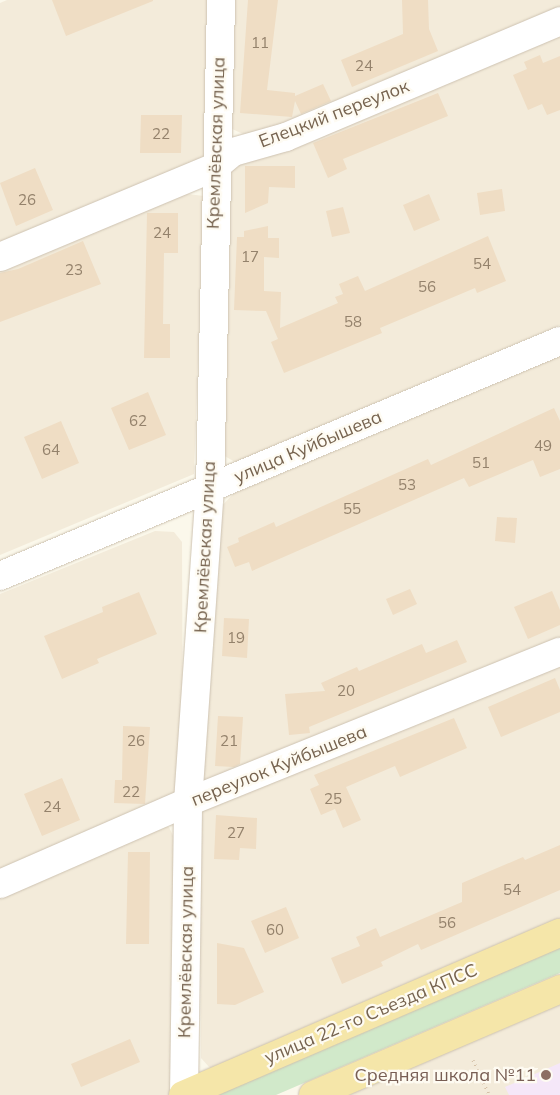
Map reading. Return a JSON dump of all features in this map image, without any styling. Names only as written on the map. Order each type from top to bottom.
[{"type":"main road","name":"улица 22-го Съезда КПСС","points":[[183,1095],[560,933]]},
{"type":"main road","points":[[313,1095],[560,988]]},
{"type":"street","name":"Кремлёвская улица","points":[[183,1095],[188,802],[210,488],[215,167],[220,0]]},
{"type":"street","name":"Елецкий переулок","points":[[0,257],[215,167],[233,152],[286,137],[560,21]]},
{"type":"street","name":"улица Куйбышева","points":[[0,576],[560,341]]},
{"type":"street","name":"переулок Куйбышева","points":[[0,884],[188,802],[560,652]]},
{"type":"path","points":[[474,1060],[489,1095]]},
{"type":"shaded area","points":[[7,0],[211,0],[204,167],[0,248],[0,3]]},
{"type":"shaded area","points":[[233,0],[560,0],[560,14],[286,129],[243,134],[228,127]]},
{"type":"shaded area","points":[[560,33],[560,325],[235,462],[223,455],[225,173],[233,159]]},
{"type":"shaded area","points":[[179,193],[204,196],[194,474],[0,555],[0,267]]},
{"type":"shaded area","points":[[560,356],[560,641],[213,784],[201,778],[220,508],[233,494]]},
{"type":"shaded area","points":[[155,531],[174,532],[182,542],[183,790],[0,881],[0,594]]},
{"type":"shaded area","points":[[560,658],[560,923],[222,1069],[210,1068],[201,1058],[200,816],[209,802]]},
{"type":"shaded area","points":[[156,827],[169,827],[176,842],[171,1095],[0,1095],[0,894]]},
{"type":"shaded area","points":[[560,1003],[560,1095],[347,1095]]},
{"type":"shaded area","name":"Средняя школа №11","points":[[560,1063],[560,1095],[509,1095],[505,1087]]},
{"type":"green space","points":[[560,943],[560,973],[276,1095],[207,1095]]},
{"type":"building","points":[[52,0],[153,0],[153,1],[66,36]]},
{"type":"building","points":[[248,0],[278,0],[267,90],[295,93],[295,96],[323,84],[331,101],[301,114],[295,101],[292,117],[240,113]]},
{"type":"building","points":[[402,0],[428,0],[429,29],[438,51],[352,87],[341,60],[403,34]]},
{"type":"building","points":[[540,55],[543,63],[560,56],[560,110],[547,115],[542,104],[528,110],[513,75],[527,69],[524,62]]},
{"type":"building","points":[[438,93],[448,116],[343,159],[347,169],[328,178],[313,143]]},
{"type":"building","points":[[141,115],[182,115],[181,153],[140,153]]},
{"type":"building","points":[[245,166],[295,166],[295,188],[269,187],[268,203],[245,213]]},
{"type":"building","points":[[35,168],[53,210],[16,226],[0,183]]},
{"type":"building","points":[[502,189],[505,211],[480,215],[477,193]]},
{"type":"building","points":[[429,194],[440,220],[414,231],[403,205]]},
{"type":"building","points":[[343,207],[350,233],[332,237],[326,211]]},
{"type":"building","points":[[147,213],[178,213],[178,253],[164,253],[163,324],[170,324],[170,358],[144,358]]},
{"type":"building","points":[[268,226],[268,238],[279,238],[279,258],[264,257],[264,291],[281,292],[280,328],[338,303],[335,297],[343,294],[339,284],[358,276],[365,291],[488,236],[506,281],[477,293],[475,288],[380,328],[382,333],[284,373],[271,342],[278,339],[266,311],[234,310],[237,237],[244,237],[244,231]]},
{"type":"building","points":[[83,241],[101,284],[0,322],[0,273],[18,269]]},
{"type":"building","points":[[148,392],[166,435],[129,450],[111,408]]},
{"type":"building","points":[[554,408],[560,421],[560,469],[540,477],[533,460],[469,487],[464,478],[252,571],[249,562],[235,567],[227,547],[239,542],[238,538],[274,522],[276,527],[428,459],[431,465]]},
{"type":"building","points":[[61,421],[79,463],[42,479],[24,437]]},
{"type":"building","points":[[497,517],[517,518],[515,543],[495,541]]},
{"type":"building","points":[[410,589],[417,604],[393,615],[386,599]]},
{"type":"building","points":[[552,591],[560,610],[560,625],[528,639],[514,607]]},
{"type":"building","points":[[139,592],[157,634],[97,659],[99,663],[62,679],[44,636],[103,612],[102,607]]},
{"type":"building","points":[[224,618],[249,619],[247,658],[222,656]]},
{"type":"building","points":[[457,640],[467,662],[309,727],[310,733],[289,735],[285,694],[325,691],[321,683],[357,667],[359,671],[422,644],[426,653]]},
{"type":"building","points":[[555,678],[560,690],[560,712],[501,737],[488,707]]},
{"type":"building","points":[[218,716],[243,717],[240,764],[234,767],[215,766]]},
{"type":"building","points":[[454,718],[467,748],[400,777],[395,766],[346,787],[361,820],[343,828],[335,809],[321,815],[310,789],[319,785],[314,775]]},
{"type":"building","points":[[123,726],[150,727],[145,804],[114,803],[115,780],[122,780]]},
{"type":"building","points":[[62,778],[80,820],[42,836],[24,794]]},
{"type":"building","points":[[216,815],[257,818],[256,849],[240,848],[239,860],[214,859]]},
{"type":"building","points":[[560,845],[560,890],[421,950],[418,944],[381,962],[383,966],[342,984],[331,958],[360,946],[356,937],[376,928],[380,937],[462,902],[462,883],[523,857],[525,860]]},
{"type":"building","points":[[128,852],[150,852],[149,944],[126,944]]},
{"type":"building","points":[[286,907],[299,938],[265,953],[251,921]]},
{"type":"building","points":[[217,943],[244,948],[264,992],[235,1005],[217,1004]]},
{"type":"building","points":[[130,1039],[140,1062],[81,1087],[71,1064]]},
{"type":"place","name":"Средняя школа №11","points":[[546,1075]]}]
